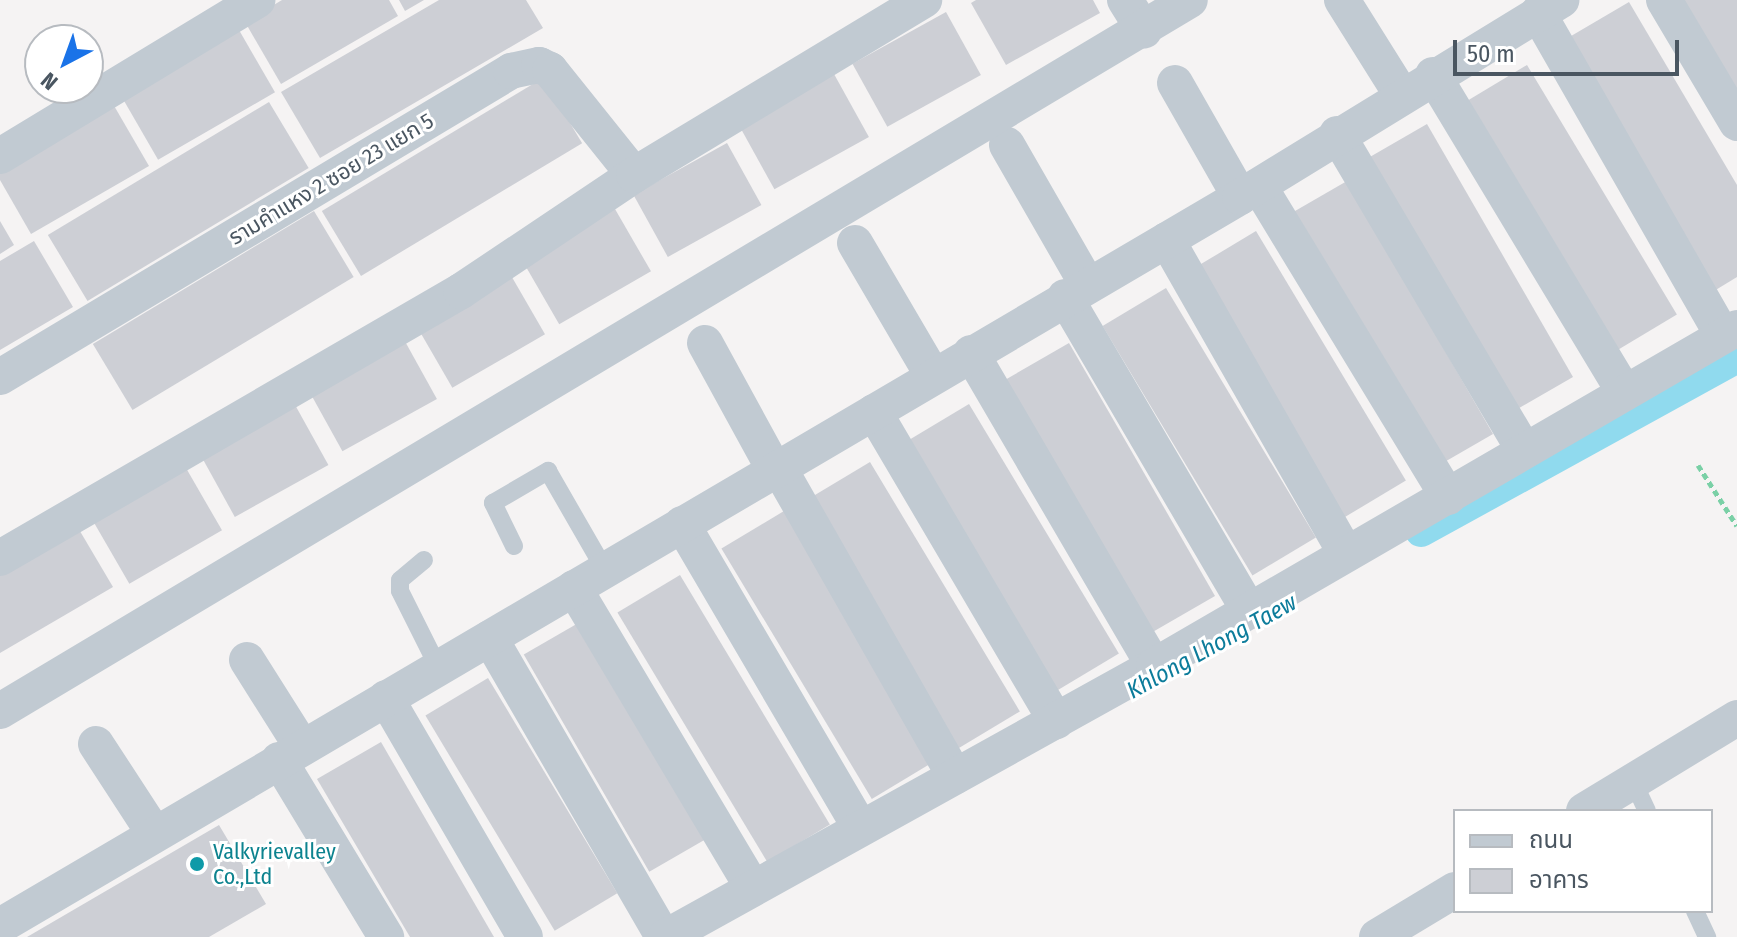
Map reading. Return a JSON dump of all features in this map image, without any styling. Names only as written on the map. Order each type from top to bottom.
[{"type":"street","points":[[0,156],[258,0]]},
{"type":"street","points":[[0,558],[461,291],[634,175],[924,0]]},
{"type":"street","points":[[0,711],[1134,15],[1190,0]]},
{"type":"street","points":[[1342,0],[1401,94]]},
{"type":"street","points":[[1664,0],[1737,123]]},
{"type":"street","points":[[2,921],[777,470],[1076,290],[1250,192],[1401,94],[1553,4],[1730,332],[1154,666],[664,937],[490,638]]},
{"type":"street","name":"รามคำแหง 2 ซอย 23 แยก 5","points":[[0,377],[511,71],[539,65],[550,70],[634,175]]},
{"type":"street","points":[[1433,75],[1625,393]]},
{"type":"street","points":[[1175,83],[1250,192],[1448,497]]},
{"type":"street","points":[[1337,134],[1524,450]]},
{"type":"street","points":[[1007,145],[1076,290],[1249,610]]},
{"type":"street","points":[[1167,240],[1346,554]]},
{"type":"street","points":[[855,243],[933,376]]},
{"type":"street","points":[[705,343],[955,776]]},
{"type":"street","points":[[971,353],[1154,666]]},
{"type":"street","points":[[874,412],[1056,721]]},
{"type":"street","points":[[682,524],[860,828]]},
{"type":"street","points":[[574,588],[753,888]]},
{"type":"street","points":[[247,660],[291,754],[386,937]]},
{"type":"street","points":[[386,698],[525,937]]},
{"type":"street","points":[[1591,809],[1640,796],[1737,718]]},
{"type":"street","points":[[96,744],[154,833]]},
{"type":"street","points":[[1377,937],[1453,891]]},
{"type":"lane","points":[[514,546],[493,503],[548,471],[605,570]]},
{"type":"lane","points":[[424,560],[400,580],[400,591],[438,667]]},
{"type":"lane","points":[[1696,913],[1707,937]]},
{"type":"path","points":[[1698,465],[1737,526]]},
{"type":"building","points":[[282,0],[389,0],[398,16],[281,84],[245,22]]},
{"type":"building","points":[[399,0],[424,0],[405,11]]},
{"type":"building","points":[[439,0],[526,0],[543,28],[320,158],[281,92]]},
{"type":"building","points":[[976,0],[1093,0],[1100,13],[1006,65],[971,3]]},
{"type":"building","points":[[1678,0],[1737,0],[1737,101]]},
{"type":"building","points":[[1629,2],[1737,185],[1737,277],[1714,291],[1566,39]]},
{"type":"building","points":[[946,12],[981,75],[887,127],[852,64]]},
{"type":"building","points":[[239,30],[275,92],[158,160],[122,98]]},
{"type":"building","points":[[1527,65],[1677,314],[1614,352],[1464,103]]},
{"type":"building","points":[[834,74],[869,137],[774,189],[740,126]]},
{"type":"building","points":[[543,78],[582,143],[361,276],[322,211]]},
{"type":"building","points":[[269,102],[309,168],[88,301],[48,235]]},
{"type":"building","points":[[113,104],[149,166],[31,234],[0,180],[0,169]]},
{"type":"building","points":[[1427,124],[1573,377],[1510,413],[1364,160]]},
{"type":"building","points":[[727,143],[761,205],[668,257],[633,195]]},
{"type":"building","points":[[1347,181],[1493,434],[1429,471],[1283,218]]},
{"type":"building","points":[[615,209],[651,271],[559,324],[523,262]]},
{"type":"building","points":[[314,211],[354,277],[133,410],[93,344]]},
{"type":"building","points":[[0,221],[14,245],[0,254]]},
{"type":"building","points":[[1256,231],[1406,480],[1342,519],[1193,269]]},
{"type":"building","points":[[34,241],[73,307],[0,350],[0,261]]},
{"type":"building","points":[[509,272],[545,334],[452,388],[416,326]]},
{"type":"building","points":[[1166,288],[1316,537],[1252,576],[1103,326]]},
{"type":"building","points":[[402,336],[437,399],[342,451],[308,388]]},
{"type":"building","points":[[1069,343],[1215,596],[1151,633],[1005,380]]},
{"type":"building","points":[[294,403],[328,465],[235,517],[200,455]]},
{"type":"building","points":[[969,404],[1119,653],[1056,691],[906,442]]},
{"type":"building","points":[[870,462],[1020,711],[957,749],[807,500]]},
{"type":"building","points":[[186,468],[222,530],[129,584],[93,522]]},
{"type":"building","points":[[784,511],[934,761],[872,799],[721,549]]},
{"type":"building","points":[[74,521],[113,587],[0,653],[0,565]]},
{"type":"building","points":[[680,575],[830,824],[767,862],[617,613]]},
{"type":"building","points":[[587,618],[712,835],[649,872],[524,654]]},
{"type":"building","points":[[488,678],[617,893],[555,931],[425,716]]},
{"type":"building","points":[[381,742],[494,937],[410,937],[317,779]]},
{"type":"building","name":"Valkyrievalley Co.,Ltd","points":[[219,825],[266,904],[209,937],[27,937]]},
{"type":"waterway","name":"Khlong Lhong Taew","points":[[1421,531],[1737,357]]},
{"type":"place","name":"Valkyrievalley Co.,Ltd","points":[[197,864]]}]
